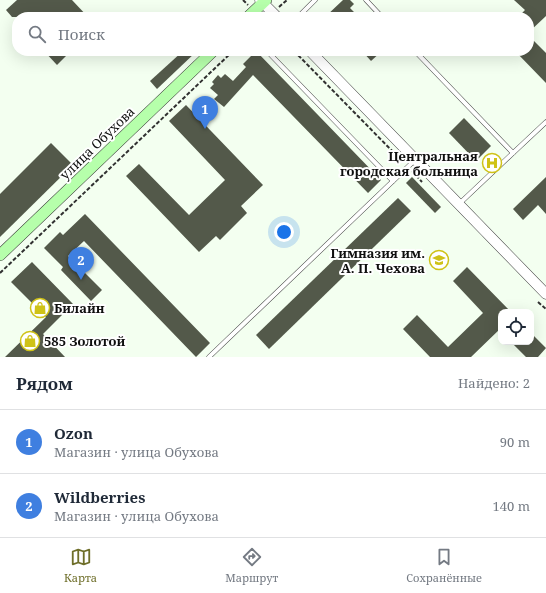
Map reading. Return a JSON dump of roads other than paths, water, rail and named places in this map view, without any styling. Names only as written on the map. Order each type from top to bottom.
[{"type":"main road","points":[[253,12],[263,1]]},
{"type":"main road","name":"улица Обухова","points":[[0,255],[208,56]]},
{"type":"street","points":[[263,1],[273,12]]},
{"type":"street","points":[[315,56],[546,294]]},
{"type":"lane","points":[[303,12],[316,0]]},
{"type":"lane","points":[[366,0],[377,12]]},
{"type":"lane","points":[[271,56],[393,181]]},
{"type":"lane","points":[[420,56],[513,153]]},
{"type":"lane","points":[[459,204],[546,122]]},
{"type":"lane","points":[[209,357],[415,159]]},
{"type":"place","name":"Ozon","points":[[205,129]]},
{"type":"place","name":"Центральная городская больница","points":[[492,163]]},
{"type":"place","name":"Гимназия им. А. П. Чехова","points":[[439,260]]},
{"type":"place","name":"Wildberries","points":[[81,280]]},
{"type":"place","name":"Билайн","points":[[40,308]]},
{"type":"place","name":"585 Золотой","points":[[30,341]]}]
